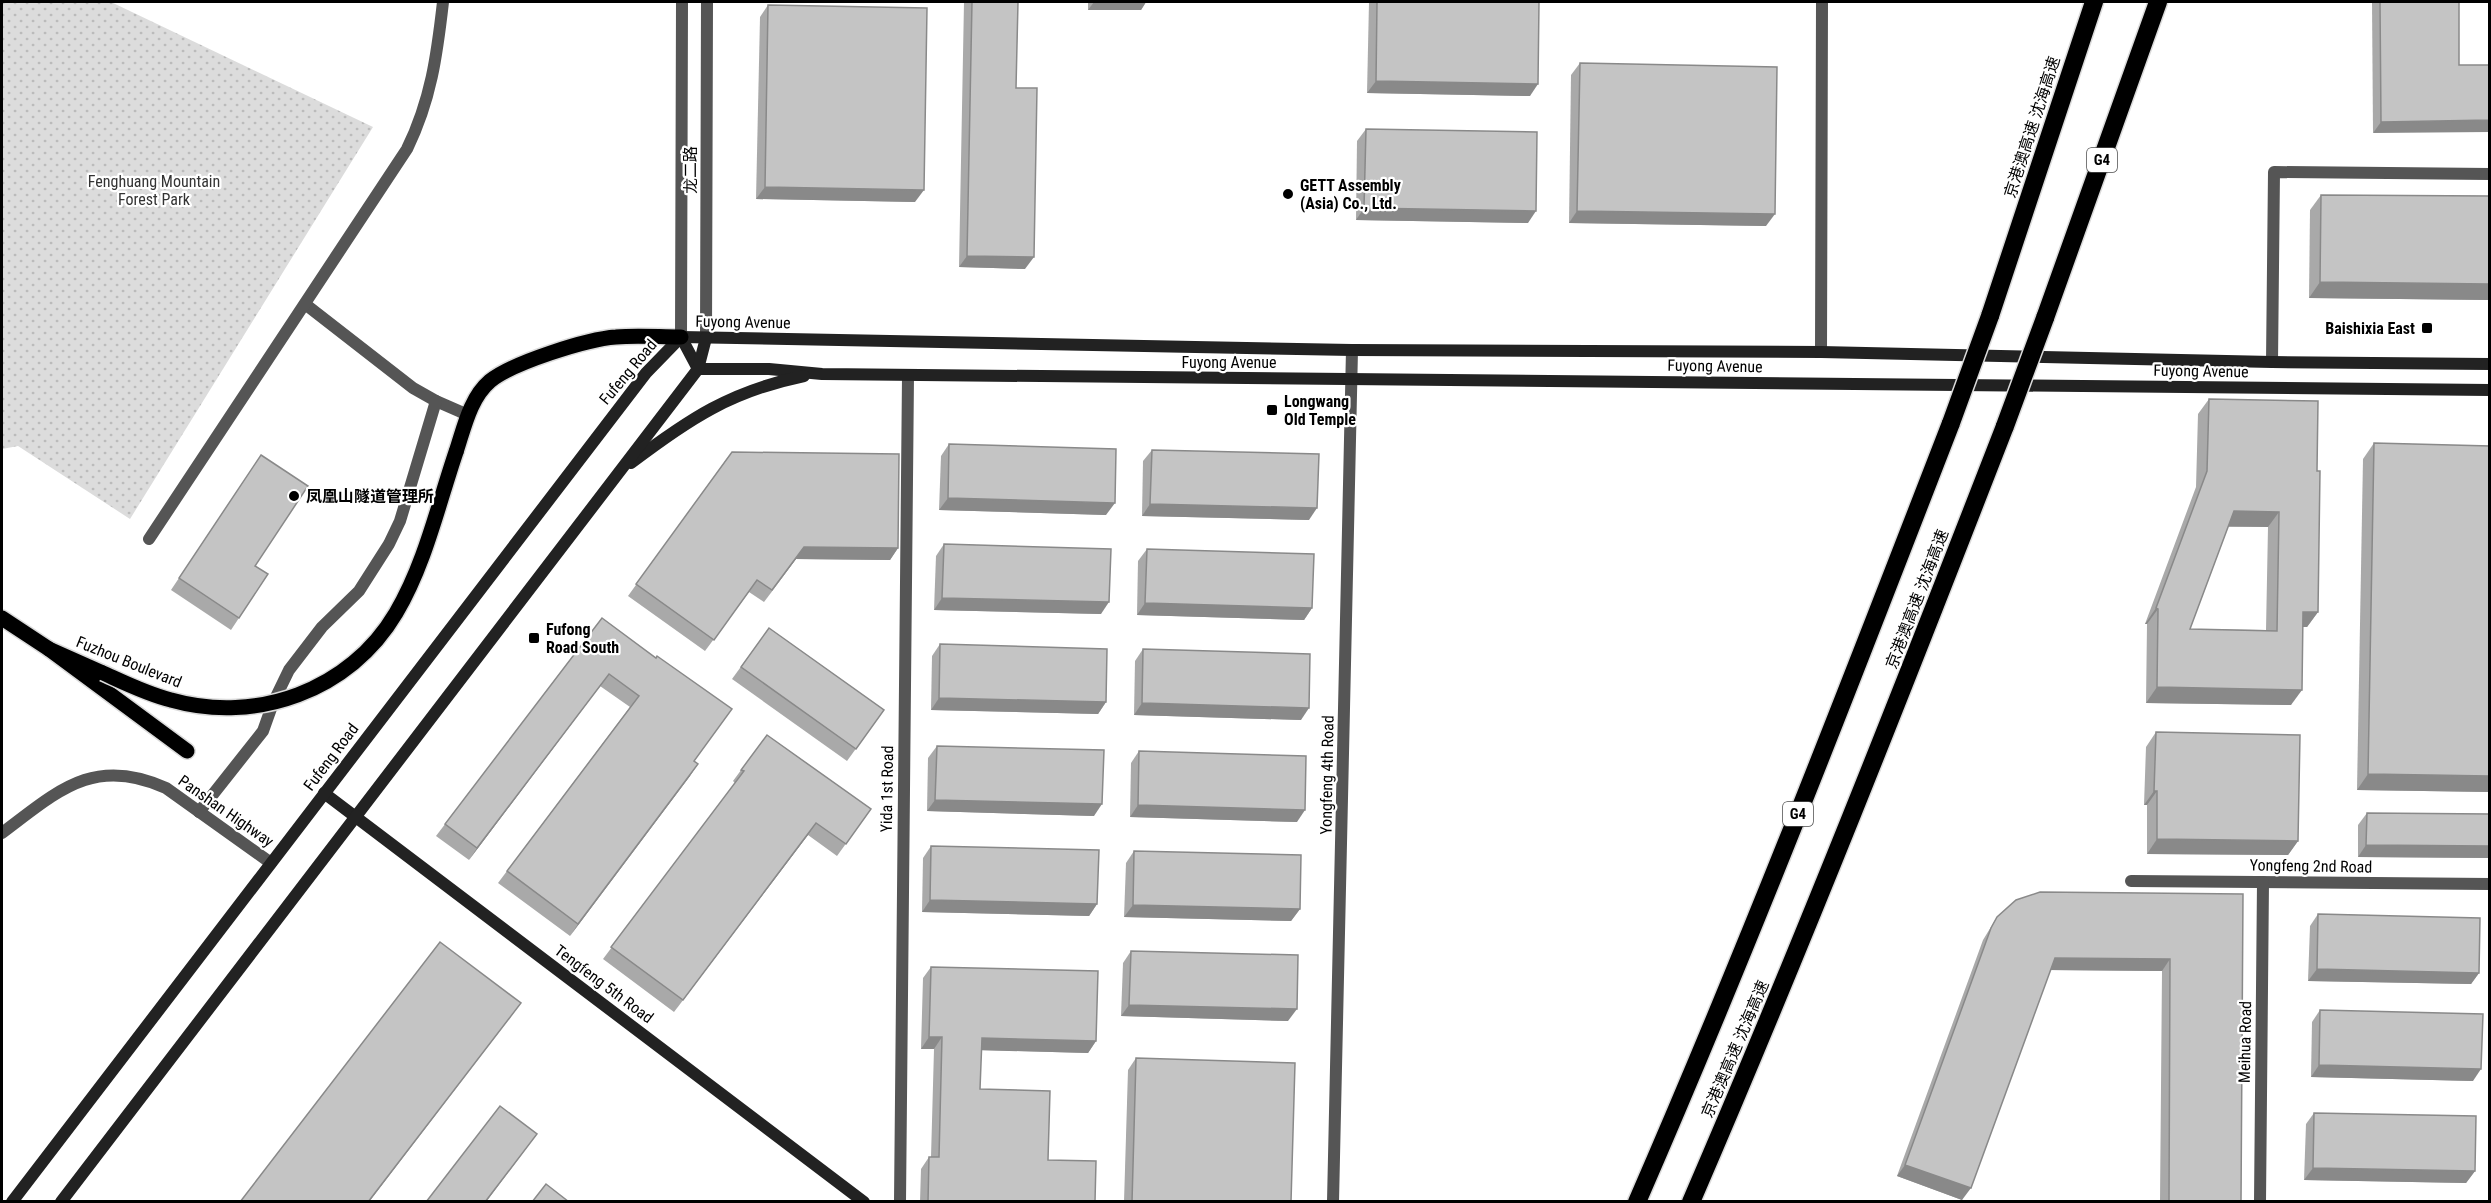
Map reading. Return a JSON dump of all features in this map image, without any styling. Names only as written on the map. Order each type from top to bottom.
[{"type":"highway","name":"京港澳高速 沈海高速","points":[[1637,1202],[1716,1018],[1833,727],[1951,423],[1990,316],[2094,2]]},
{"type":"highway","name":"京港澳高速 沈海高速","points":[[1691,1202],[1749,1068],[1885,735],[2005,426],[2158,2]]},
{"type":"main road","name":"Fuzhou Boulevard","points":[[49,649],[171,700],[211,707],[261,706],[286,700],[330,680],[365,652],[395,614],[417,570],[468,415],[489,382],[505,371],[524,363],[596,340],[614,337],[681,337]]},
{"type":"main road","name":"Fuyong Avenue","points":[[681,337],[1352,350],[1821,352],[2272,362],[2490,364]]},
{"type":"main road","name":"Fuyong Avenue","points":[[681,337],[698,369],[769,369],[822,374],[2490,390]]},
{"type":"main road","name":"Fufeng Road","points":[[12,1202],[646,373],[681,337]]},
{"type":"main road","points":[[61,1202],[698,369],[706,338]]},
{"type":"main road","points":[[618,473],[671,432],[704,412],[766,386],[822,374]]},
{"type":"main road","name":"Fuzhou Boulevard","points":[[2,618],[49,649],[186,751]]},
{"type":"main road","name":"Tengfeng 5th Road","points":[[324,793],[864,1202]]},
{"type":"street","points":[[149,539],[407,149],[420,123],[428,99],[436,63],[443,2]]},
{"type":"street","name":"龙二路","points":[[681,337],[682,2]]},
{"type":"street","name":"龙二路","points":[[706,338],[707,2]]},
{"type":"street","points":[[1821,352],[1822,2]]},
{"type":"street","points":[[2272,362],[2274,172],[2490,174]]},
{"type":"street","points":[[305,304],[413,388],[468,415]]},
{"type":"street","name":"Yongfeng 4th Road","points":[[1333,1202],[1352,350]]},
{"type":"street","name":"Yida 1st Road","points":[[900,1202],[908,376]]},
{"type":"street","points":[[198,812],[263,731],[289,670],[322,627],[359,591],[389,544],[400,521],[436,401]]},
{"type":"street","name":"Panshan Highway","points":[[2,833],[63,787],[107,776],[130,777],[166,788],[271,863]]},
{"type":"street","name":"Yongfeng 2nd Road","points":[[2132,881],[2490,884]]},
{"type":"street","name":"Meihua Road","points":[[2260,1202],[2263,882]]},
{"type":"green space","name":"Fenghuang Mountain Forest Park","points":[[2,2],[111,2],[373,127],[130,519],[18,446],[2,449]]},
{"type":"building","points":[[972,2],[1018,2],[1016,88],[1037,88],[1034,257],[967,256]]},
{"type":"building","points":[[1377,2],[1539,2],[1538,84],[1376,81]]},
{"type":"building","points":[[2380,2],[2459,2],[2459,65],[2490,65],[2490,120],[2381,122]]},
{"type":"building","points":[[768,5],[927,8],[924,190],[765,187]]},
{"type":"building","points":[[1580,63],[1777,67],[1775,214],[1577,211]]},
{"type":"building","points":[[1366,129],[1537,132],[1536,211],[1364,208]]},
{"type":"building","points":[[2321,195],[2490,196],[2490,284],[2320,282]]},
{"type":"building","points":[[2209,399],[2318,401],[2317,471],[2320,471],[2318,612],[2303,612],[2302,690],[2157,687],[2158,609],[2156,608],[2207,471]],"holes":[[[2234,511],[2279,512],[2277,631],[2190,629]]]},
{"type":"building","points":[[2374,443],[2490,446],[2490,776],[2368,774]]},
{"type":"building","points":[[949,444],[1116,449],[1115,503],[948,498]]},
{"type":"building","points":[[1152,450],[1319,454],[1317,508],[1150,504]]},
{"type":"building","points":[[732,452],[899,454],[898,548],[804,547],[772,590],[757,580],[714,640],[636,584]]},
{"type":"building","points":[[261,455],[308,486],[255,566],[268,574],[239,618],[179,578]]},
{"type":"building","points":[[944,544],[1111,549],[1109,602],[942,598]]},
{"type":"building","points":[[1147,549],[1314,554],[1312,608],[1145,603]]},
{"type":"building","points":[[602,618],[656,658],[657,656],[732,709],[694,761],[698,764],[578,924],[507,871],[639,696],[609,674],[477,848],[445,824]]},
{"type":"building","points":[[769,628],[884,710],[856,749],[741,667]]},
{"type":"building","points":[[940,644],[1107,649],[1106,702],[939,698]]},
{"type":"building","points":[[1143,649],[1310,654],[1309,708],[1142,703]]},
{"type":"building","points":[[2156,732],[2300,735],[2298,841],[2157,839],[2157,791],[2154,791]]},
{"type":"building","points":[[767,735],[871,809],[846,844],[816,823],[683,1000],[611,947],[744,771],[741,770]]},
{"type":"building","points":[[937,746],[1104,750],[1102,804],[935,800]]},
{"type":"building","points":[[1139,751],[1306,756],[1305,810],[1138,805]]},
{"type":"building","points":[[2367,813],[2490,814],[2490,846],[2366,845]]},
{"type":"building","points":[[931,846],[1099,850],[1097,904],[930,900]]},
{"type":"building","points":[[1134,851],[1301,855],[1300,909],[1133,905]]},
{"type":"building","points":[[2040,892],[2243,894],[2241,1202],[2169,1202],[2170,959],[2055,958],[1971,1188],[1905,1165],[1991,928],[1997,917],[2016,900]]},
{"type":"building","points":[[2318,914],[2480,918],[2479,973],[2317,969]]},
{"type":"building","points":[[440,942],[521,1003],[368,1202],[240,1202]]},
{"type":"building","points":[[1131,951],[1298,955],[1297,1009],[1129,1005]]},
{"type":"building","points":[[931,967],[1098,971],[1096,1041],[982,1038],[980,1089],[1050,1091],[1048,1160],[1096,1161],[1095,1202],[928,1202],[929,1157],[939,1157],[942,1037],[929,1037]]},
{"type":"building","points":[[2320,1010],[2483,1014],[2481,1069],[2319,1065]]},
{"type":"building","points":[[1136,1058],[1295,1063],[1291,1202],[1132,1202]]},
{"type":"building","points":[[500,1106],[537,1134],[485,1202],[426,1202]]},
{"type":"building","points":[[2314,1113],[2476,1116],[2475,1171],[2313,1168]]},
{"type":"building","points":[[546,1184],[569,1202],[532,1202]]},
{"type":"place","name":"GETT Assembly (Asia) Co., Ltd.","points":[[1288,194]]},
{"type":"place","name":"Baishixia East","points":[[2427,328]]},
{"type":"place","name":"Longwang Old Temple","points":[[1272,410]]},
{"type":"place","name":"凤凰山隧道管理所","points":[[294,496]]},
{"type":"place","name":"Fufong Road South","points":[[534,638]]}]
